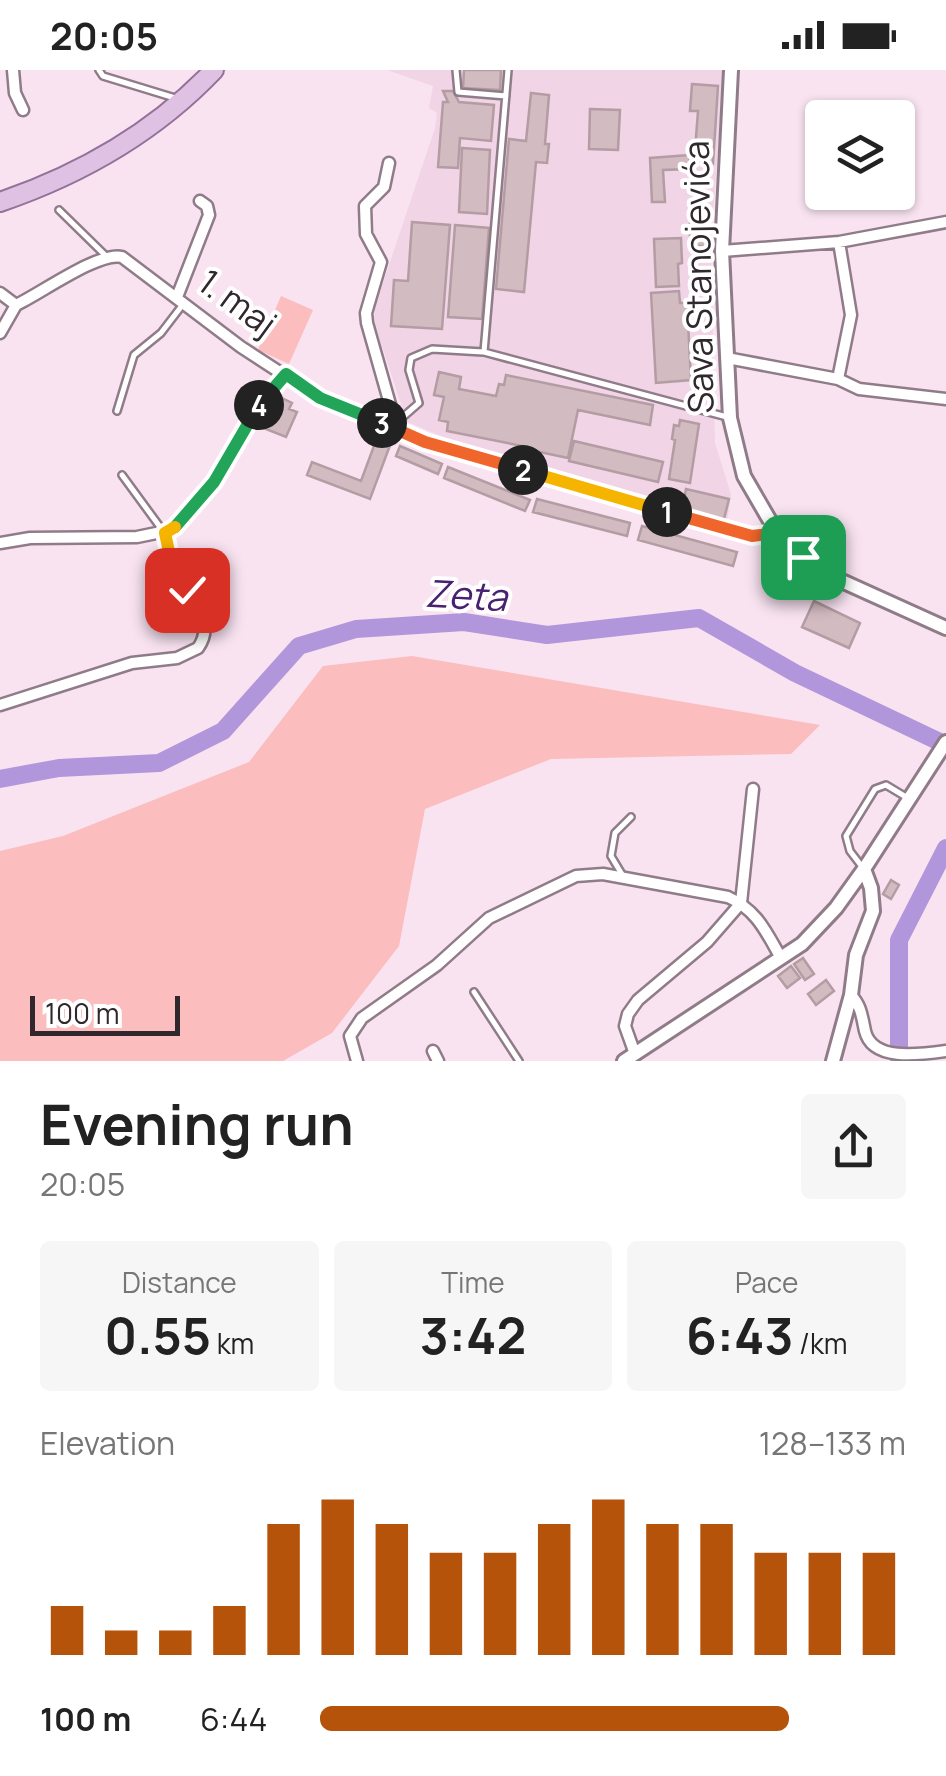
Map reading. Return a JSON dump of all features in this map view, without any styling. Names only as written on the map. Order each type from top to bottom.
[{"type":"main road","points":[[0,202],[105,157],[144,132],[214,70]]},
{"type":"street","points":[[13,70],[15,93],[23,110]]},
{"type":"street","name":"Sava Stanojevića","points":[[731,70],[722,251],[730,418],[744,476],[777,533]]},
{"type":"street","points":[[389,163],[384,187],[366,206],[366,234],[380,262],[366,313],[397,426]]},
{"type":"street","points":[[181,300],[210,215],[200,201]]},
{"type":"street","points":[[722,251],[839,242],[946,222]]},
{"type":"street","points":[[838,379],[851,315],[839,242]]},
{"type":"street","points":[[0,332],[16,305],[106,256]]},
{"type":"street","name":"1. maj","points":[[106,256],[122,256],[242,347],[320,398],[397,426],[425,442],[752,536],[777,533]]},
{"type":"street","points":[[0,293],[16,305]]},
{"type":"street","points":[[727,358],[838,379],[859,389],[946,399]]},
{"type":"street","points":[[0,543],[30,538],[89,539],[165,533],[178,525],[214,482],[263,399],[286,374]]},
{"type":"street","points":[[0,705],[132,662],[177,658],[198,648],[205,632],[202,613],[176,571],[165,533]]},
{"type":"street","points":[[777,533],[824,574],[946,628]]},
{"type":"street","points":[[753,789],[741,903],[706,942],[638,1000],[625,1026],[630,1058],[802,944],[864,869],[946,742]]},
{"type":"street","points":[[833,1061],[851,995],[856,955],[873,910],[864,869]]},
{"type":"street","points":[[356,1061],[350,1036],[362,1018],[437,965],[489,918],[576,876],[602,874],[728,897],[759,919],[780,958]]},
{"type":"street","points":[[851,995],[858,1002],[870,1048],[884,1056],[946,1052]]},
{"type":"lane","points":[[98,70],[103,76],[182,100]]},
{"type":"lane","points":[[456,70],[458,92],[506,96]]},
{"type":"lane","points":[[484,352],[508,70]]},
{"type":"lane","points":[[60,210],[106,256]]},
{"type":"lane","points":[[117,411],[134,354],[161,333],[181,300]]},
{"type":"lane","points":[[397,426],[419,403],[409,370],[411,358],[432,349],[484,352],[730,418]]},
{"type":"lane","points":[[122,475],[165,533]]},
{"type":"lane","points":[[864,869],[850,851],[846,836],[875,788],[886,785],[909,798]]},
{"type":"lane","points":[[624,878],[611,856],[616,833],[631,817]]},
{"type":"lane","points":[[474,992],[518,1061]]},
{"type":"shaded area","points":[[387,70],[724,70],[711,242],[715,443],[731,494],[727,523],[455,442],[407,422],[375,325],[374,310],[437,113],[429,108],[433,86]]},
{"type":"shaded area","points":[[281,296],[313,310],[289,364],[258,350]]},
{"type":"shaded area","points":[[412,656],[820,725],[791,754],[551,759],[425,809],[399,946],[332,1033],[283,1061],[0,1061],[0,851],[63,836],[249,762],[323,666]]},
{"type":"building","points":[[464,70],[501,70],[500,90],[463,88]]},
{"type":"building","points":[[692,84],[718,86],[713,164],[694,163],[698,111],[690,111]]},
{"type":"building","points":[[443,91],[453,91],[459,102],[494,105],[491,141],[460,138],[458,168],[438,167],[443,102],[448,102]]},
{"type":"building","points":[[531,93],[549,95],[545,144],[549,144],[547,163],[536,162],[524,292],[496,289],[509,139],[526,141]]},
{"type":"building","points":[[590,109],[620,110],[618,150],[589,149]]},
{"type":"building","points":[[462,148],[490,150],[487,214],[459,212]]},
{"type":"building","points":[[689,155],[690,169],[663,170],[665,202],[652,202],[650,158]]},
{"type":"building","points":[[706,201],[707,246],[690,246],[690,202]]},
{"type":"building","points":[[412,222],[450,225],[442,329],[391,326],[394,280],[408,281]]},
{"type":"building","points":[[455,225],[489,228],[482,319],[448,317]]},
{"type":"building","points":[[681,238],[679,286],[656,287],[654,239]]},
{"type":"building","points":[[679,291],[680,303],[687,303],[691,380],[656,383],[651,293]]},
{"type":"building","points":[[439,372],[461,377],[459,389],[496,396],[506,375],[653,405],[650,425],[578,410],[568,458],[535,451],[533,462],[519,459],[522,446],[447,431],[448,422],[439,420],[444,397],[434,395]]},
{"type":"building","points":[[280,397],[292,403],[289,409],[297,412],[286,437],[266,429]]},
{"type":"building","points":[[680,420],[699,424],[690,483],[669,479],[674,425],[679,426]]},
{"type":"building","points":[[378,435],[392,440],[370,499],[307,475],[312,462],[361,481]]},
{"type":"building","points":[[574,441],[663,462],[658,482],[569,461]]},
{"type":"building","points":[[400,446],[442,464],[438,474],[396,456]]},
{"type":"building","points":[[448,467],[530,500],[525,511],[444,478]]},
{"type":"building","points":[[686,489],[729,499],[724,519],[682,509]]},
{"type":"building","points":[[537,499],[630,523],[627,536],[533,512]]},
{"type":"building","points":[[642,526],[737,552],[733,566],[638,540]]},
{"type":"building","points":[[814,601],[860,623],[849,648],[802,627]]},
{"type":"building","points":[[891,880],[899,885],[891,899],[883,894]]},
{"type":"building","points":[[803,958],[814,974],[805,980],[794,964]]},
{"type":"building","points":[[791,966],[800,978],[787,988],[778,976]]},
{"type":"building","points":[[826,980],[834,991],[816,1005],[808,994]]},
{"type":"waterway","name":"Zeta","points":[[0,779],[59,768],[159,763],[223,731],[299,646],[356,629],[464,622],[547,635],[699,618],[795,673],[946,745]]},
{"type":"waterway","points":[[899,1061],[899,940],[946,848]]},
{"type":"route","points":[[187,590],[171,561],[165,533],[178,525],[214,482],[263,399],[286,374],[320,398],[425,442],[752,536],[777,533],[803,557]]}]
